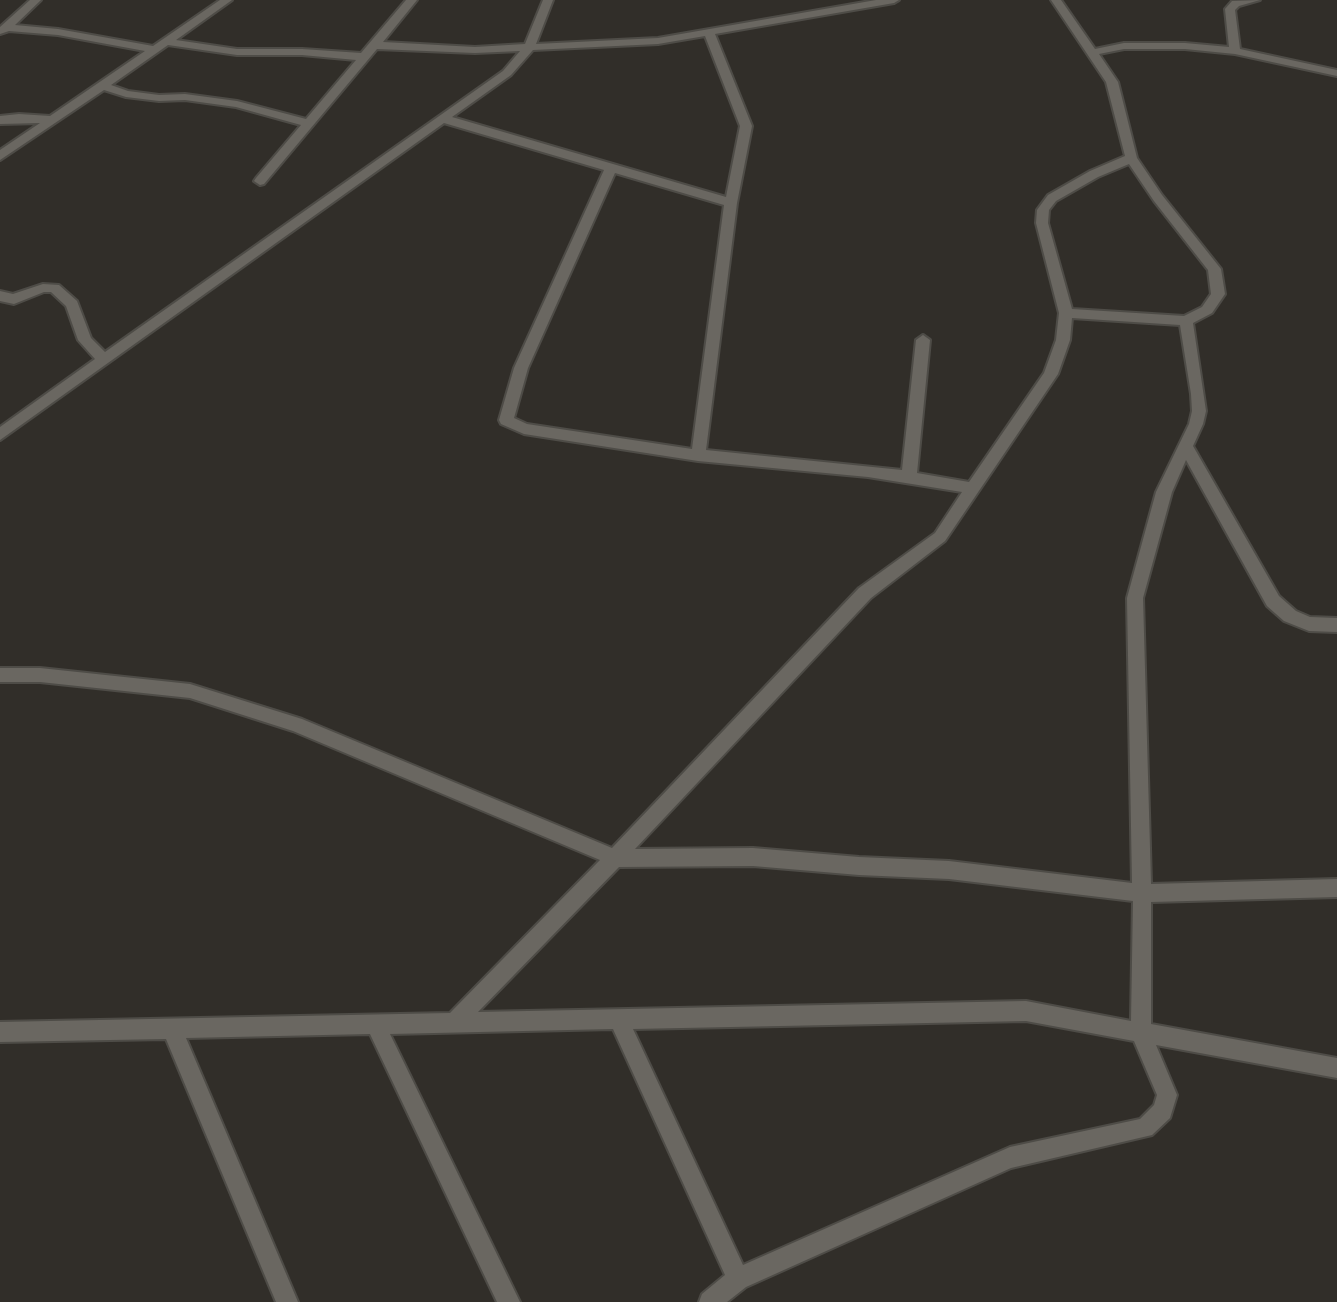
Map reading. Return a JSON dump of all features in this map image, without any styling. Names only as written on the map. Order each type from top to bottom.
[{"type":"street","points":[[2,30],[36,0]]},
{"type":"street","points":[[0,156],[226,0]]},
{"type":"street","points":[[260,181],[412,0]]},
{"type":"street","points":[[0,435],[257,249],[445,119],[507,73],[529,48],[548,0]]},
{"type":"street","points":[[373,45],[455,49],[529,48],[658,41],[709,33],[839,5],[894,0]]},
{"type":"street","points":[[1056,0],[1094,52],[1112,82],[1131,158],[1158,198],[1214,269],[1218,294],[1207,310],[1186,321],[1066,313]]},
{"type":"street","points":[[1235,51],[1230,9],[1236,3],[1255,0]]},
{"type":"street","points":[[2,30],[58,33],[156,50]]},
{"type":"street","points":[[698,455],[731,203],[746,126],[709,33]]},
{"type":"street","points":[[167,42],[237,52],[302,52],[363,57]]},
{"type":"street","points":[[1094,52],[1148,45],[1235,51],[1337,73]]},
{"type":"street","points":[[103,86],[126,94],[159,98],[185,97],[237,104],[309,123]]},
{"type":"street","points":[[0,120],[19,117],[52,120]]},
{"type":"street","points":[[445,119],[731,203]]},
{"type":"street","points":[[454,1023],[615,858],[865,593],[940,537],[1051,374],[1063,340],[1066,313],[1042,223],[1043,210],[1052,198],[1094,174],[1131,158]]},
{"type":"street","points":[[611,168],[521,368],[506,420],[524,429],[698,455],[868,471],[972,488]]},
{"type":"street","points":[[0,296],[14,299],[43,288],[56,290],[72,304],[86,340],[104,359]]},
{"type":"street","points":[[710,1302],[738,1279],[1010,1158],[1145,1128],[1163,1111],[1167,1095],[1141,1033],[1142,893],[1134,632],[1135,598],[1152,531],[1164,492],[1196,424],[1199,411],[1186,321]]},
{"type":"street","points":[[909,477],[923,340]]},
{"type":"street","points":[[1185,444],[1273,601],[1290,616],[1309,624],[1337,625]]},
{"type":"street","points":[[0,675],[40,675],[190,691],[296,724],[615,858],[753,857],[860,867],[949,870],[1142,893],[1337,888]]},
{"type":"street","points":[[0,1032],[1026,1011],[1337,1068]]},
{"type":"street","points":[[619,1020],[738,1279]]},
{"type":"street","points":[[375,1024],[509,1302]]},
{"type":"street","points":[[172,1028],[287,1302]]}]
